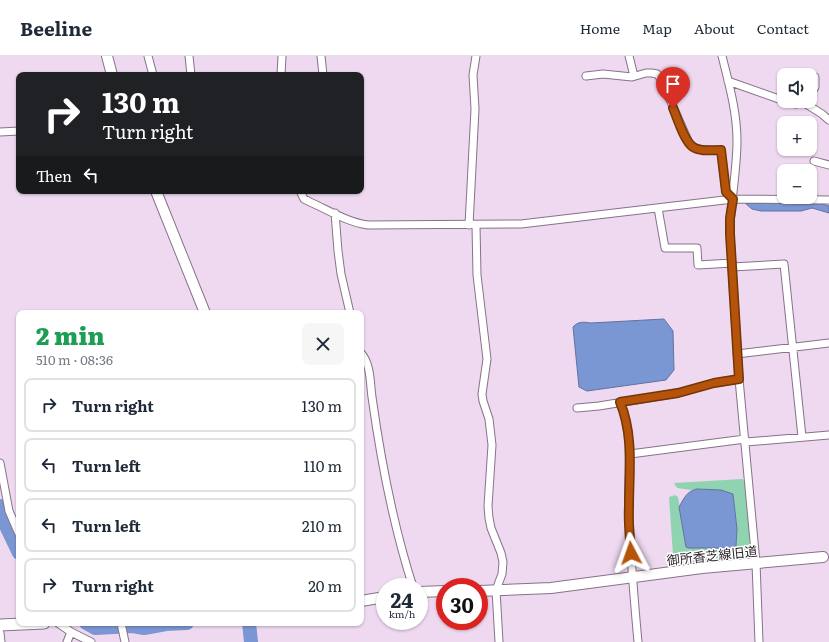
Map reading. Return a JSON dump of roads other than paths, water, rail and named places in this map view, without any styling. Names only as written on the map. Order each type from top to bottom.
[{"type":"main road","points":[[0,625],[16,624]]},
{"type":"street","points":[[107,56],[111,72]]},
{"type":"street","points":[[148,56],[152,72]]},
{"type":"street","points":[[189,56],[190,72]]},
{"type":"street","points":[[281,72],[282,56]]},
{"type":"street","points":[[320,56],[323,72]]},
{"type":"street","points":[[476,56],[473,75],[475,109],[472,225],[486,347],[486,365],[482,394],[489,419],[492,445],[488,506],[489,518],[503,562],[502,574],[496,590],[499,642]]},
{"type":"street","points":[[629,56],[634,76]]},
{"type":"street","points":[[722,56],[734,112],[737,141],[733,199],[730,218],[732,265],[739,379],[756,563],[759,642]]},
{"type":"street","points":[[586,76],[603,74],[634,76],[646,73],[657,74],[661,79],[685,136],[693,148],[701,150],[721,150],[726,192],[733,199]]},
{"type":"street","points":[[728,81],[777,98]]},
{"type":"street","points":[[814,108],[829,120]]},
{"type":"street","points":[[0,132],[16,131]]},
{"type":"street","points":[[814,161],[829,165]]},
{"type":"street","points":[[157,194],[204,310]]},
{"type":"street","points":[[302,194],[304,199],[359,224],[368,225],[472,225],[538,223],[733,199],[829,200]]},
{"type":"street","points":[[658,208],[665,248],[697,248],[698,265],[784,264],[802,437]]},
{"type":"street","points":[[335,213],[338,251],[349,310]]},
{"type":"street","points":[[738,354],[793,346],[829,343]]},
{"type":"street","points":[[364,358],[367,364],[380,452],[391,507],[410,578]]},
{"type":"street","points":[[577,408],[593,407],[678,393],[714,383],[739,379]]},
{"type":"street","points":[[620,402],[629,430],[629,509],[638,642]]},
{"type":"street","points":[[630,454],[745,440],[829,435]]},
{"type":"street","points":[[0,464],[9,511],[16,527]]},
{"type":"street","name":"御所香芝線旧道","points":[[488,590],[551,588],[702,568],[826,556]]},
{"type":"street","points":[[364,600],[376,598]]},
{"type":"street","points":[[62,626],[91,642]]},
{"type":"street","points":[[121,626],[125,642]]},
{"type":"street","points":[[67,642],[71,632]]},
{"type":"street","points":[[0,633],[1,642]]},
{"type":"water","points":[[745,203],[822,204],[829,206],[829,213],[812,208],[801,211],[761,211],[752,209]]},
{"type":"water","points":[[664,319],[673,331],[674,370],[666,380],[587,391],[579,387],[573,327],[575,325],[581,322],[591,323]]},
{"type":"water","points":[[697,489],[721,490],[733,494],[737,529],[736,546],[731,548],[686,547],[679,507],[688,493]]},
{"type":"waterway","points":[[0,506],[7,528],[16,547]]},
{"type":"waterway","points":[[91,626],[95,628],[133,626]]},
{"type":"waterway","points":[[133,626],[144,628],[155,626]]},
{"type":"waterway","points":[[249,626],[251,642]]}]
